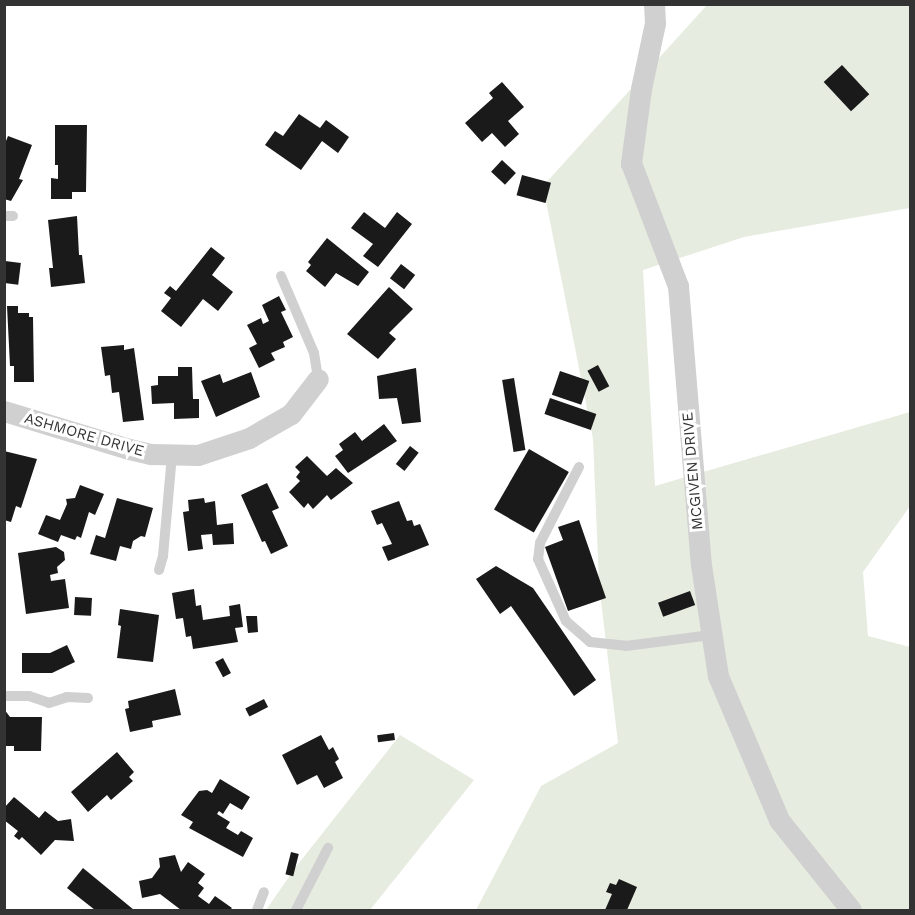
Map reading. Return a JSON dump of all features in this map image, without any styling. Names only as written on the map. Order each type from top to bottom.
[{"type":"street","name":"MCGIVEN DRIVE","points":[[654,4],[655,23],[641,89],[631,163],[678,286],[701,565],[718,676],[778,820],[851,910]]},
{"type":"street","name":"ASHMORE DRIVE","points":[[4,411],[129,449],[172,455],[198,455],[249,438],[291,414],[318,380]]},
{"type":"lane","points":[[281,276],[314,353],[318,380]]},
{"type":"lane","points":[[159,570],[163,556],[172,455]]},
{"type":"lane","points":[[579,467],[540,543],[538,559],[566,621],[590,642],[626,646],[711,635]]},
{"type":"lane","points":[[4,696],[29,696],[49,702],[67,697],[88,698]]},
{"type":"lane","points":[[296,910],[328,848]]},
{"type":"lane","points":[[256,910],[264,892]]},
{"type":"shaded area","points":[[707,5],[910,5],[910,208],[744,237],[643,270],[655,486],[910,412],[910,506],[863,572],[868,636],[910,647],[910,910],[476,910],[541,786],[618,743],[599,584],[593,439],[543,186]]},
{"type":"shaded area","points":[[400,735],[474,780],[370,910],[266,910],[295,868]]},
{"type":"building","points":[[842,65],[869,94],[851,111],[824,82]]},
{"type":"building","points":[[502,82],[524,107],[508,121],[519,134],[505,147],[492,133],[482,142],[465,123],[493,98],[489,93]]},
{"type":"building","points":[[299,114],[320,128],[326,120],[349,137],[338,153],[322,141],[301,170],[265,145],[275,131],[283,136]]},
{"type":"building","points":[[55,125],[87,125],[86,192],[72,192],[72,199],[51,199],[51,178],[58,179],[58,165],[55,165]]},
{"type":"building","points":[[8,136],[32,145],[19,179],[23,180],[11,201],[4,199],[4,146]]},
{"type":"building","points":[[502,160],[516,173],[505,185],[491,172]]},
{"type":"building","points":[[522,175],[551,183],[546,203],[517,195]]},
{"type":"building","points":[[364,212],[385,228],[397,212],[412,224],[378,267],[363,256],[373,244],[351,228]]},
{"type":"building","points":[[77,216],[79,255],[82,255],[85,283],[51,287],[49,268],[53,268],[48,220]]},
{"type":"building","points":[[327,238],[369,272],[358,286],[336,273],[325,287],[306,271],[311,265],[308,262]]},
{"type":"building","points":[[211,247],[225,258],[212,275],[233,292],[218,311],[203,299],[181,327],[161,311],[171,298],[164,293],[170,286],[176,291]]},
{"type":"building","points":[[5,261],[21,263],[18,285],[4,283]]},
{"type":"building","points":[[401,264],[415,275],[404,289],[390,278]]},
{"type":"building","points":[[389,287],[413,309],[389,333],[396,339],[378,359],[347,334]]},
{"type":"building","points":[[279,296],[286,310],[281,312],[293,337],[283,342],[285,347],[271,353],[275,360],[259,368],[249,348],[257,344],[247,325],[261,318],[263,324],[269,321],[262,305]]},
{"type":"building","points":[[7,306],[18,306],[18,313],[29,313],[29,317],[33,317],[34,382],[14,382],[14,366],[10,366]]},
{"type":"building","points":[[124,345],[124,350],[134,348],[144,420],[123,422],[119,392],[112,393],[110,375],[105,376],[101,347]]},
{"type":"building","points":[[598,365],[609,386],[599,392],[587,371]]},
{"type":"building","points":[[178,367],[192,367],[193,399],[199,399],[199,418],[174,419],[174,403],[152,404],[151,386],[158,385],[158,376],[178,376]]},
{"type":"building","points":[[416,368],[421,422],[402,424],[397,398],[379,399],[377,376]]},
{"type":"building","points":[[560,371],[589,381],[581,405],[552,395]]},
{"type":"building","points":[[251,372],[260,397],[216,417],[201,381],[220,374],[223,383]]},
{"type":"building","points":[[514,378],[525,450],[514,452],[502,380]]},
{"type":"building","points":[[550,398],[596,414],[591,430],[544,414]]},
{"type":"building","points":[[384,424],[397,441],[348,473],[335,456],[343,450],[339,444],[355,432],[362,441]]},
{"type":"building","points":[[410,446],[419,453],[405,471],[396,464]]},
{"type":"building","points":[[529,449],[569,472],[534,533],[494,510]]},
{"type":"building","points":[[4,451],[37,459],[21,508],[16,506],[11,522],[4,520]]},
{"type":"building","points":[[307,456],[327,476],[336,468],[353,483],[331,500],[327,495],[313,509],[308,503],[304,508],[289,492],[300,481],[296,477],[300,472],[295,467]]},
{"type":"building","points":[[267,483],[279,508],[272,511],[288,546],[271,554],[265,541],[262,542],[241,495]]},
{"type":"building","points":[[80,485],[104,494],[95,515],[89,512],[81,538],[77,536],[75,540],[61,535],[58,542],[38,534],[46,515],[60,520],[67,504],[66,499],[75,498]]},
{"type":"building","points":[[117,498],[153,508],[145,537],[141,536],[133,541],[131,549],[120,546],[116,561],[90,554],[96,535],[105,538]]},
{"type":"building","points":[[204,498],[205,503],[215,501],[217,525],[233,523],[234,544],[213,545],[212,534],[201,535],[203,549],[188,551],[183,512],[189,511],[188,500]]},
{"type":"building","points":[[399,501],[407,521],[412,520],[414,526],[420,524],[429,545],[388,561],[382,547],[392,544],[382,523],[377,525],[371,511]]},
{"type":"building","points":[[579,520],[606,598],[568,611],[545,547],[563,540],[558,527]]},
{"type":"building","points":[[56,547],[64,552],[65,560],[57,567],[58,573],[50,575],[51,581],[65,579],[69,608],[26,614],[18,553]]},
{"type":"building","points":[[496,566],[533,588],[596,680],[574,696],[511,606],[500,614],[476,579]]},
{"type":"building","points":[[194,589],[196,606],[201,605],[203,620],[230,616],[229,606],[240,604],[243,627],[235,628],[238,642],[193,649],[191,636],[186,637],[183,618],[176,619],[172,593]]},
{"type":"building","points":[[690,591],[695,605],[663,617],[658,603]]},
{"type":"building","points":[[75,597],[92,598],[91,616],[74,615]]},
{"type":"building","points":[[120,609],[159,615],[153,662],[117,658],[121,626],[118,625]]},
{"type":"building","points":[[246,616],[257,616],[258,632],[248,633]]},
{"type":"building","points":[[67,645],[75,662],[52,673],[22,673],[22,653],[50,653]]},
{"type":"building","points":[[223,658],[231,673],[223,677],[215,662]]},
{"type":"building","points":[[175,689],[181,715],[152,721],[153,727],[130,732],[125,709],[129,708],[128,701]]},
{"type":"building","points":[[264,699],[268,707],[249,717],[245,709]]},
{"type":"building","points":[[4,709],[10,717],[42,717],[41,751],[14,751],[14,746],[4,746]]},
{"type":"building","points":[[394,733],[395,740],[378,742],[377,735]]},
{"type":"building","points":[[321,735],[329,750],[333,747],[339,759],[335,762],[343,778],[324,788],[317,775],[297,785],[282,755]]},
{"type":"building","points":[[117,752],[134,772],[129,777],[133,781],[111,800],[107,795],[88,812],[71,792]]},
{"type":"building","points":[[220,779],[250,797],[242,810],[230,803],[223,814],[219,811],[217,814],[230,822],[226,828],[238,835],[241,831],[253,838],[243,857],[189,828],[193,822],[181,815],[199,791],[207,790],[212,793]]},
{"type":"building","points":[[14,797],[39,818],[45,811],[58,821],[71,819],[74,841],[55,840],[41,855],[22,837],[19,840],[14,836],[18,831],[4,820],[4,808]]},
{"type":"building","points":[[291,852],[299,854],[293,876],[285,874]]},
{"type":"building","points":[[175,855],[181,872],[188,862],[205,874],[198,883],[204,888],[198,896],[209,904],[215,896],[232,908],[230,910],[181,910],[160,894],[142,898],[139,881],[152,878],[160,867],[159,858]]},
{"type":"building","points":[[83,868],[134,910],[95,910],[67,888]]},
{"type":"building","points":[[619,879],[637,887],[627,910],[605,910],[612,894],[606,892],[610,883],[616,885]]}]
